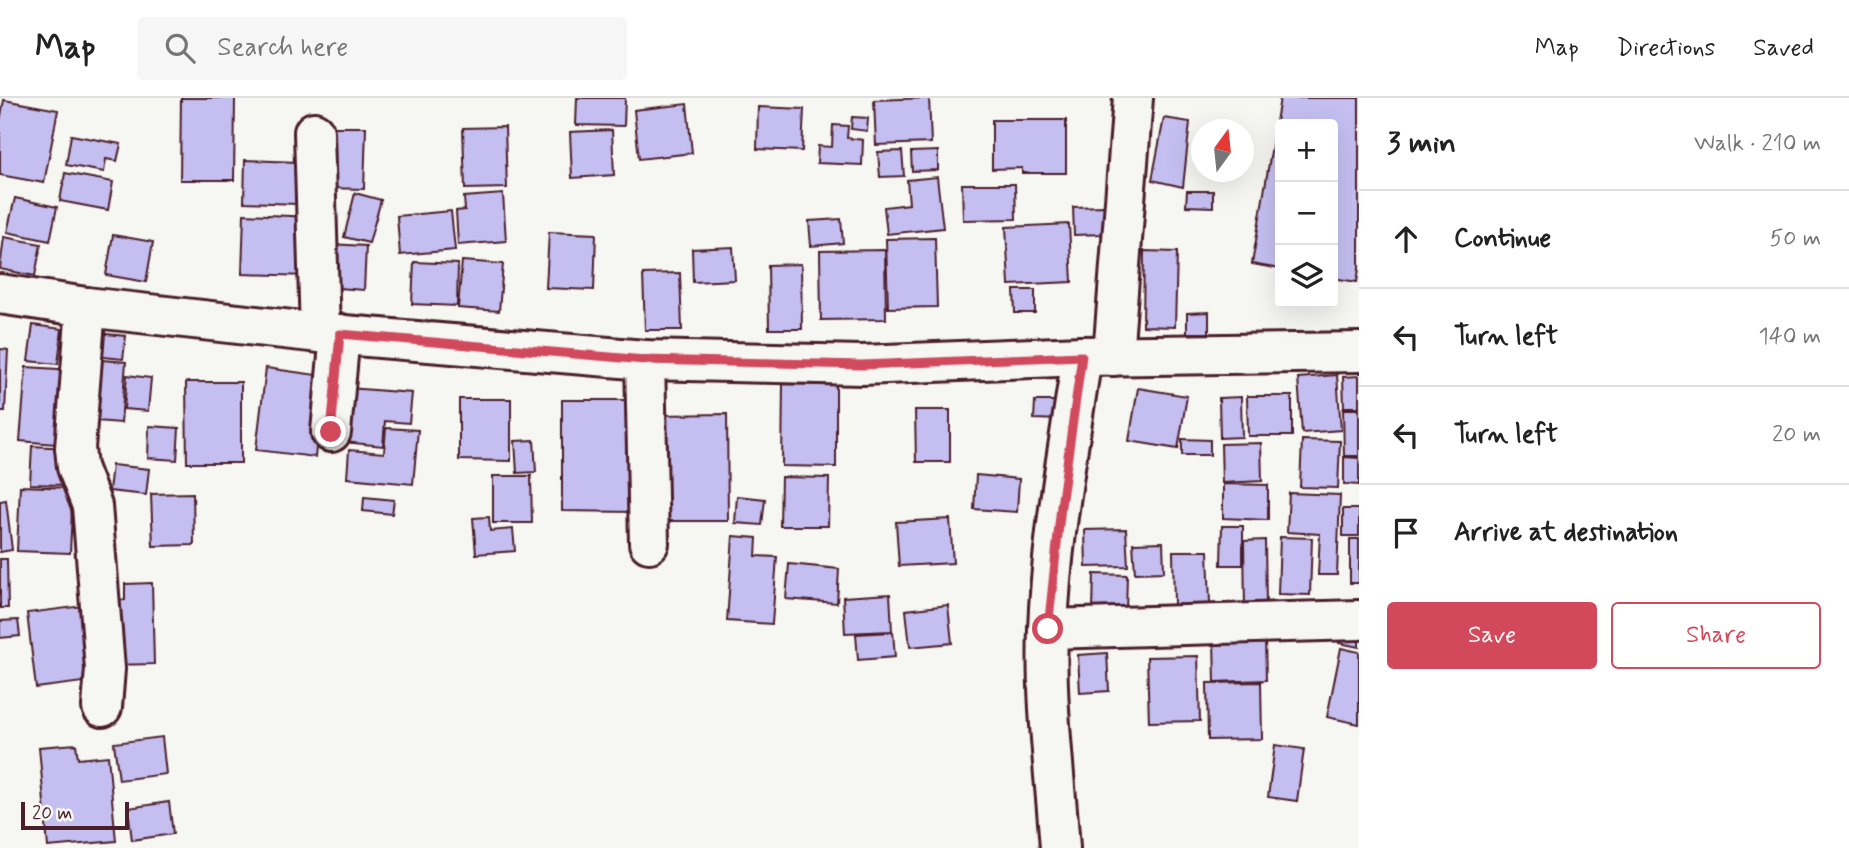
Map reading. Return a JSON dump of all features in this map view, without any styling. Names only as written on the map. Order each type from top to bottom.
[{"type":"street","points":[[1060,848],[1048,629],[1061,506],[1097,356],[1133,98]]},
{"type":"street","points":[[314,132],[330,334],[331,432]]},
{"type":"street","points":[[0,294],[86,307],[330,334],[645,360],[862,365],[1097,356],[1359,352]]},
{"type":"street","points":[[86,307],[75,448],[78,467],[92,506],[105,668],[102,706]]},
{"type":"street","points":[[645,360],[649,543]]},
{"type":"street","points":[[1048,629],[1359,620]]},
{"type":"building","points":[[181,98],[235,98],[234,180],[180,180]]},
{"type":"building","points":[[577,98],[625,98],[624,126],[576,125]]},
{"type":"building","points":[[929,98],[931,143],[876,145],[874,100]]},
{"type":"building","points":[[1280,98],[1359,98],[1357,282],[1338,279],[1338,119],[1276,119]]},
{"type":"building","points":[[4,100],[58,110],[44,183],[0,175],[0,121]]},
{"type":"building","points":[[687,104],[692,153],[639,159],[634,110]]},
{"type":"building","points":[[758,107],[804,109],[802,151],[757,149]]},
{"type":"building","points":[[852,117],[868,118],[867,131],[851,129]]},
{"type":"building","points":[[1164,118],[1190,122],[1183,187],[1152,180]]},
{"type":"building","points":[[992,120],[1066,120],[1066,173],[1022,173],[1022,168],[992,169]]},
{"type":"building","points":[[833,125],[848,126],[847,138],[863,140],[862,165],[817,163],[818,146],[832,147]]},
{"type":"building","points":[[328,127],[366,127],[364,189],[326,188]]},
{"type":"building","points":[[505,127],[507,188],[465,189],[463,128]]},
{"type":"building","points":[[1275,128],[1275,268],[1252,264]]},
{"type":"building","points":[[612,130],[614,175],[572,178],[570,132]]},
{"type":"building","points":[[71,135],[121,144],[117,161],[106,159],[104,172],[66,165]]},
{"type":"building","points":[[902,151],[904,176],[880,177],[878,152]]},
{"type":"building","points":[[938,151],[938,170],[912,171],[911,152]]},
{"type":"building","points":[[245,160],[298,162],[297,204],[244,202]]},
{"type":"building","points":[[65,173],[113,182],[108,210],[60,201]]},
{"type":"building","points":[[937,177],[943,228],[887,234],[884,207],[909,204],[907,180]]},
{"type":"building","points":[[962,184],[1015,184],[1016,219],[963,220]]},
{"type":"building","points":[[1187,191],[1213,191],[1213,207],[1186,206]]},
{"type":"building","points":[[355,193],[381,200],[369,243],[344,237]]},
{"type":"building","points":[[503,194],[506,241],[458,245],[456,211],[465,210],[464,197]]},
{"type":"building","points":[[15,198],[57,207],[50,241],[7,232]]},
{"type":"building","points":[[1104,206],[1104,234],[1074,235],[1073,207]]},
{"type":"building","points":[[451,211],[455,250],[400,255],[397,216]]},
{"type":"building","points":[[244,214],[311,217],[308,276],[242,274]]},
{"type":"building","points":[[841,219],[843,243],[811,246],[809,221]]},
{"type":"building","points":[[1069,224],[1072,282],[1009,285],[1006,227]]},
{"type":"building","points":[[549,232],[596,234],[594,290],[546,288]]},
{"type":"building","points":[[113,235],[153,242],[146,282],[106,275]]},
{"type":"building","points":[[4,237],[41,244],[35,276],[0,269]]},
{"type":"building","points":[[935,238],[937,307],[888,308],[886,239]]},
{"type":"building","points":[[329,244],[366,246],[364,290],[326,287]]},
{"type":"building","points":[[733,247],[735,280],[693,282],[692,249]]},
{"type":"building","points":[[885,250],[886,319],[821,320],[820,251]]},
{"type":"building","points":[[1144,251],[1177,252],[1175,327],[1143,326]]},
{"type":"building","points":[[462,261],[503,264],[499,311],[458,308]]},
{"type":"building","points":[[414,262],[458,264],[457,306],[412,304]]},
{"type":"building","points":[[801,264],[802,329],[769,329],[768,265]]},
{"type":"building","points":[[680,273],[682,330],[645,330],[643,274]]},
{"type":"building","points":[[1014,290],[1035,290],[1035,313],[1015,313]]},
{"type":"building","points":[[1209,312],[1209,333],[1187,333],[1187,313]]},
{"type":"building","points":[[33,325],[62,329],[58,364],[28,361]]},
{"type":"building","points":[[96,333],[126,336],[123,359],[94,356]]},
{"type":"building","points":[[0,349],[8,350],[5,411],[0,411]]},
{"type":"building","points":[[89,359],[126,362],[121,423],[83,420]]},
{"type":"building","points":[[26,367],[74,370],[68,445],[20,441]]},
{"type":"building","points":[[266,368],[324,376],[315,457],[256,450]]},
{"type":"building","points":[[127,375],[151,378],[148,411],[124,409]]},
{"type":"building","points":[[1337,375],[1341,430],[1302,433],[1298,378]]},
{"type":"building","points":[[1359,376],[1359,407],[1344,407],[1343,377]]},
{"type":"building","points":[[186,382],[241,382],[241,463],[187,463]]},
{"type":"building","points":[[783,384],[836,385],[836,467],[782,466]]},
{"type":"building","points":[[348,388],[412,393],[409,423],[385,421],[383,446],[344,442]]},
{"type":"building","points":[[1138,388],[1187,396],[1178,449],[1129,441]]},
{"type":"building","points":[[1247,396],[1292,396],[1292,436],[1248,436]]},
{"type":"building","points":[[1241,397],[1242,437],[1220,438],[1219,398]]},
{"type":"building","points":[[459,399],[511,399],[511,461],[459,460]]},
{"type":"building","points":[[562,400],[634,400],[633,512],[562,511]]},
{"type":"building","points":[[1035,401],[1062,401],[1061,420],[1034,419]]},
{"type":"building","points":[[1343,409],[1359,409],[1359,456],[1344,456]]},
{"type":"building","points":[[915,410],[950,410],[950,462],[916,462]]},
{"type":"building","points":[[727,414],[728,521],[659,521],[658,415]]},
{"type":"building","points":[[149,426],[179,428],[177,460],[148,458]]},
{"type":"building","points":[[386,428],[418,430],[413,484],[347,478],[349,450],[384,453]]},
{"type":"building","points":[[1182,439],[1210,440],[1210,455],[1182,455]]},
{"type":"building","points":[[534,440],[536,472],[517,473],[515,441]]},
{"type":"building","points":[[1302,440],[1340,441],[1338,488],[1300,487]]},
{"type":"building","points":[[1261,443],[1262,481],[1222,483],[1221,444]]},
{"type":"building","points":[[32,446],[67,448],[65,485],[30,484]]},
{"type":"building","points":[[1344,457],[1359,458],[1359,485],[1344,484]]},
{"type":"building","points":[[112,465],[149,469],[146,495],[109,491]]},
{"type":"building","points":[[976,475],[1019,479],[1017,512],[974,509]]},
{"type":"building","points":[[493,476],[531,476],[532,523],[493,523]]},
{"type":"building","points":[[781,477],[829,478],[828,526],[780,526]]},
{"type":"building","points":[[1223,484],[1268,485],[1268,520],[1223,518]]},
{"type":"building","points":[[20,486],[73,488],[70,553],[17,551]]},
{"type":"building","points":[[193,493],[194,545],[153,546],[151,494]]},
{"type":"building","points":[[1289,493],[1340,495],[1337,575],[1318,575],[1320,534],[1287,532]]},
{"type":"building","points":[[737,496],[765,499],[762,525],[735,523]]},
{"type":"building","points":[[364,497],[394,500],[392,514],[363,511]]},
{"type":"building","points":[[6,500],[12,550],[0,552],[0,501]]},
{"type":"building","points":[[1343,509],[1359,509],[1359,536],[1343,536]]},
{"type":"building","points":[[489,517],[490,531],[513,529],[515,551],[476,554],[473,518]]},
{"type":"building","points":[[950,519],[953,563],[899,566],[896,522]]},
{"type":"building","points":[[1222,526],[1243,526],[1243,565],[1221,565]]},
{"type":"building","points":[[1126,529],[1128,566],[1086,567],[1085,530]]},
{"type":"building","points":[[733,536],[757,538],[756,556],[777,557],[772,624],[727,621]]},
{"type":"building","points":[[1280,537],[1312,538],[1310,595],[1278,594]]},
{"type":"building","points":[[1350,539],[1359,539],[1359,583],[1350,583]]},
{"type":"building","points":[[1265,540],[1266,607],[1245,608],[1244,541]]},
{"type":"building","points":[[1163,542],[1164,572],[1135,573],[1133,543]]},
{"type":"building","points":[[1173,551],[1208,551],[1210,604],[1174,605]]},
{"type":"building","points":[[0,559],[7,559],[8,608],[0,608]]},
{"type":"building","points":[[789,564],[839,569],[837,603],[786,599]]},
{"type":"building","points":[[1094,574],[1127,575],[1126,611],[1093,609]]},
{"type":"building","points":[[152,583],[154,664],[110,665],[108,601],[125,600],[125,584]]},
{"type":"building","points":[[890,594],[892,631],[845,633],[843,597]]},
{"type":"building","points":[[948,605],[952,643],[910,647],[906,610]]},
{"type":"building","points":[[83,606],[91,681],[36,688],[27,613]]},
{"type":"building","points":[[18,620],[20,636],[0,638],[0,621]]},
{"type":"building","points":[[1343,626],[1359,629],[1359,647],[1339,643]]},
{"type":"building","points":[[893,632],[895,657],[858,660],[856,634]]},
{"type":"building","points":[[1265,638],[1266,680],[1215,682],[1214,640]]},
{"type":"building","points":[[1341,648],[1359,652],[1359,724],[1327,717]]},
{"type":"building","points":[[1107,653],[1109,691],[1080,693],[1078,655]]},
{"type":"building","points":[[1198,656],[1200,721],[1149,722],[1147,657]]},
{"type":"building","points":[[1261,682],[1262,739],[1208,740],[1207,683]]},
{"type":"building","points":[[162,737],[166,774],[119,780],[114,743]]},
{"type":"building","points":[[76,744],[78,759],[108,756],[116,841],[48,847],[39,747]]},
{"type":"building","points":[[1275,745],[1304,749],[1297,801],[1268,797]]},
{"type":"building","points":[[169,802],[173,834],[132,840],[128,808]]},
{"type":"route","points":[[331,432],[340,334],[645,360],[862,365],[1082,356],[1051,584],[1048,629]]}]
